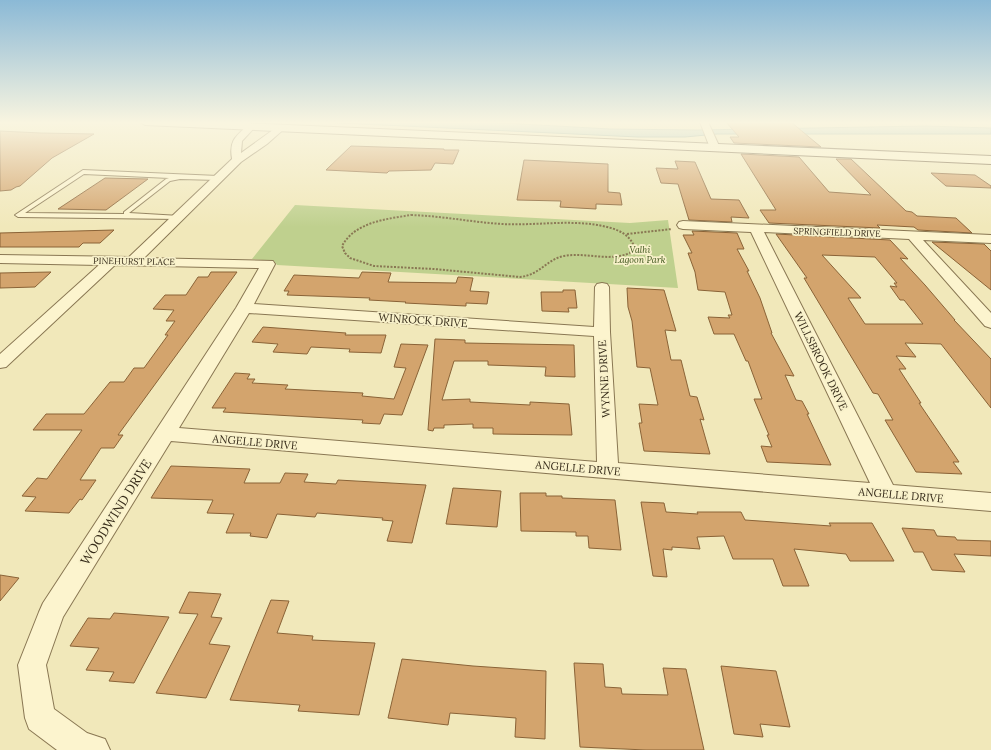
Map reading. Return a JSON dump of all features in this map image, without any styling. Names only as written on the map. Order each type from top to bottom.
[{"type":"main road","points":[[939,157],[991,160]]},
{"type":"street","points":[[133,261],[242,157]]},
{"type":"street","name":"SPRINGFIELD DRIVE","points":[[678,227],[991,239]]},
{"type":"street","name":"WILLSBROOK DRIVE","points":[[756,229],[886,494]]},
{"type":"street","points":[[912,236],[991,322]]},
{"type":"street","name":"PINEHURST PLACE","points":[[0,259],[268,264]]},
{"type":"street","points":[[0,363],[112,261]]},
{"type":"street","name":"WOODWIND DRIVE","points":[[94,750],[81,748],[40,718],[32,665],[52,612],[244,308],[268,264]]},
{"type":"street","name":"WYNNE DRIVE","points":[[602,287],[602,332],[608,470]]},
{"type":"street","name":"WINROCK DRIVE","points":[[244,308],[602,332]]},
{"type":"street","name":"ANGELLE DRIVE","points":[[165,434],[991,502]]},
{"type":"lane","points":[[178,217],[18,215],[83,172],[218,178]]},
{"type":"lane","points":[[128,216],[126,213],[168,180],[180,177]]},
{"type":"path","points":[[627,234],[634,246],[630,253],[625,256],[610,259],[566,256],[551,261],[536,274],[521,277],[432,269],[374,266],[355,261],[347,256],[343,251],[342,246],[348,235],[362,226],[384,219],[411,215],[440,216],[502,224],[601,225],[611,227],[627,234],[678,227]]},
{"type":"green space","name":"Valhi Lagoon Park","points":[[295,205],[630,223],[668,220],[678,288],[277,265],[274,261],[252,259]]},
{"type":"building","points":[[0,157],[54,157],[20,186],[11,190],[0,191]]},
{"type":"building","points":[[340,157],[456,157],[453,164],[435,163],[431,170],[389,171],[387,173],[326,170]]},
{"type":"building","points":[[743,157],[799,157],[829,192],[871,195],[836,159],[851,159],[906,211],[912,212],[917,216],[956,218],[972,233],[918,230],[914,227],[877,225],[880,228],[769,223],[760,210],[776,210]]},
{"type":"building","points":[[524,160],[608,164],[608,192],[620,193],[622,205],[596,204],[596,209],[560,207],[561,201],[517,200]]},
{"type":"building","points":[[675,161],[695,162],[711,199],[739,200],[749,218],[731,217],[732,222],[689,220],[678,184],[661,183],[656,168],[678,169]]},
{"type":"building","points":[[931,173],[975,175],[991,186],[991,188],[946,186]]},
{"type":"building","points":[[105,178],[148,179],[106,210],[58,209]]},
{"type":"building","points":[[114,230],[100,243],[83,243],[79,247],[0,247],[0,233]]},
{"type":"building","points":[[692,231],[737,233],[744,249],[737,249],[749,271],[747,271],[760,298],[771,333],[794,376],[785,375],[796,400],[802,401],[809,414],[807,414],[831,465],[767,462],[761,446],[772,447],[767,435],[769,435],[754,399],[762,399],[748,361],[746,361],[734,334],[714,334],[708,317],[730,318],[728,315],[732,315],[725,292],[698,290],[695,272],[688,253],[692,253],[683,235],[694,235]]},
{"type":"building","points":[[776,234],[890,240],[908,259],[900,258],[954,320],[991,359],[991,408],[941,344],[905,343],[916,357],[896,356],[906,369],[899,369],[921,403],[919,403],[959,462],[953,462],[962,474],[916,472],[885,420],[893,420],[878,394],[873,393],[804,278],[807,278]],"holes":[[[822,255],[875,257],[897,283],[894,283],[897,287],[890,286],[900,300],[904,300],[923,324],[865,324],[848,298],[861,298]]]},
{"type":"building","points":[[932,242],[984,244],[991,251],[991,290]]},
{"type":"building","points":[[51,272],[35,287],[0,288],[0,273]]},
{"type":"building","points":[[211,272],[237,272],[118,435],[123,435],[114,448],[101,448],[80,480],[96,480],[82,500],[80,499],[69,513],[25,511],[36,497],[22,496],[37,478],[47,479],[82,430],[33,430],[46,414],[84,414],[110,382],[124,382],[134,368],[144,368],[168,335],[165,335],[175,321],[166,321],[174,310],[153,309],[165,295],[186,295],[198,277],[208,277]]},
{"type":"building","points":[[362,272],[391,273],[388,282],[456,283],[458,277],[473,278],[470,291],[489,292],[487,304],[466,303],[466,306],[405,303],[406,302],[369,300],[370,298],[287,295],[289,291],[284,291],[294,275],[359,278]]},
{"type":"building","points":[[627,288],[664,290],[676,331],[665,330],[671,360],[681,360],[690,396],[697,397],[704,420],[700,419],[710,454],[644,451],[639,423],[642,423],[639,404],[658,405],[650,368],[637,367],[632,321],[628,307]]},
{"type":"building","points":[[563,290],[575,290],[577,308],[568,308],[569,312],[542,311],[541,292],[563,292]]},
{"type":"building","points":[[263,327],[346,333],[345,335],[386,335],[381,353],[349,352],[350,349],[311,347],[307,354],[273,352],[278,344],[252,342]]},
{"type":"building","points":[[435,339],[465,340],[465,343],[574,345],[575,377],[545,376],[546,367],[488,365],[488,361],[454,361],[442,400],[470,399],[470,402],[530,405],[530,402],[569,404],[572,435],[493,434],[493,428],[473,428],[473,424],[444,425],[444,428],[434,428],[433,431],[428,430]]},
{"type":"building","points":[[401,344],[428,345],[402,415],[384,414],[380,424],[362,423],[363,420],[223,412],[226,408],[212,408],[235,373],[250,374],[247,379],[255,379],[252,383],[288,385],[285,389],[363,393],[362,396],[394,399],[406,368],[394,367]]},
{"type":"building","points":[[171,466],[250,469],[244,483],[280,483],[285,473],[308,474],[304,482],[336,484],[338,480],[426,485],[412,543],[387,541],[393,521],[382,520],[383,518],[317,513],[315,517],[277,514],[267,538],[250,536],[251,533],[226,533],[234,514],[207,513],[213,500],[151,498]]},
{"type":"building","points":[[453,488],[501,491],[497,527],[446,524]]},
{"type":"building","points":[[520,493],[546,493],[546,496],[562,496],[562,498],[615,500],[621,550],[589,548],[588,536],[576,536],[576,532],[521,531]]},
{"type":"building","points":[[641,502],[664,503],[666,512],[698,514],[697,512],[741,512],[745,520],[831,526],[829,523],[872,523],[894,561],[850,561],[846,554],[794,549],[809,586],[783,586],[773,559],[733,559],[724,536],[697,537],[700,549],[672,547],[672,550],[663,549],[667,577],[653,576]]},
{"type":"building","points":[[902,528],[934,530],[937,536],[955,537],[957,540],[991,541],[991,556],[954,554],[965,572],[932,570],[923,552],[914,552]]},
{"type":"building","points":[[0,575],[19,578],[0,601]]},
{"type":"building","points":[[189,592],[221,594],[211,617],[222,618],[209,644],[230,646],[206,698],[156,693],[198,614],[179,613]]},
{"type":"building","points":[[271,600],[289,601],[277,633],[313,636],[312,640],[375,643],[359,715],[298,711],[300,705],[230,700]]},
{"type":"building","points":[[114,613],[169,617],[134,683],[109,681],[114,672],[86,670],[99,648],[70,646],[88,618],[110,619]]},
{"type":"building","points":[[402,659],[546,671],[545,739],[515,737],[516,718],[450,713],[448,725],[388,718]]},
{"type":"building","points":[[574,663],[603,664],[605,687],[621,688],[622,694],[668,695],[663,668],[686,669],[704,750],[646,750],[580,747]]},
{"type":"building","points":[[721,666],[776,671],[790,727],[760,724],[763,737],[734,734]]}]
